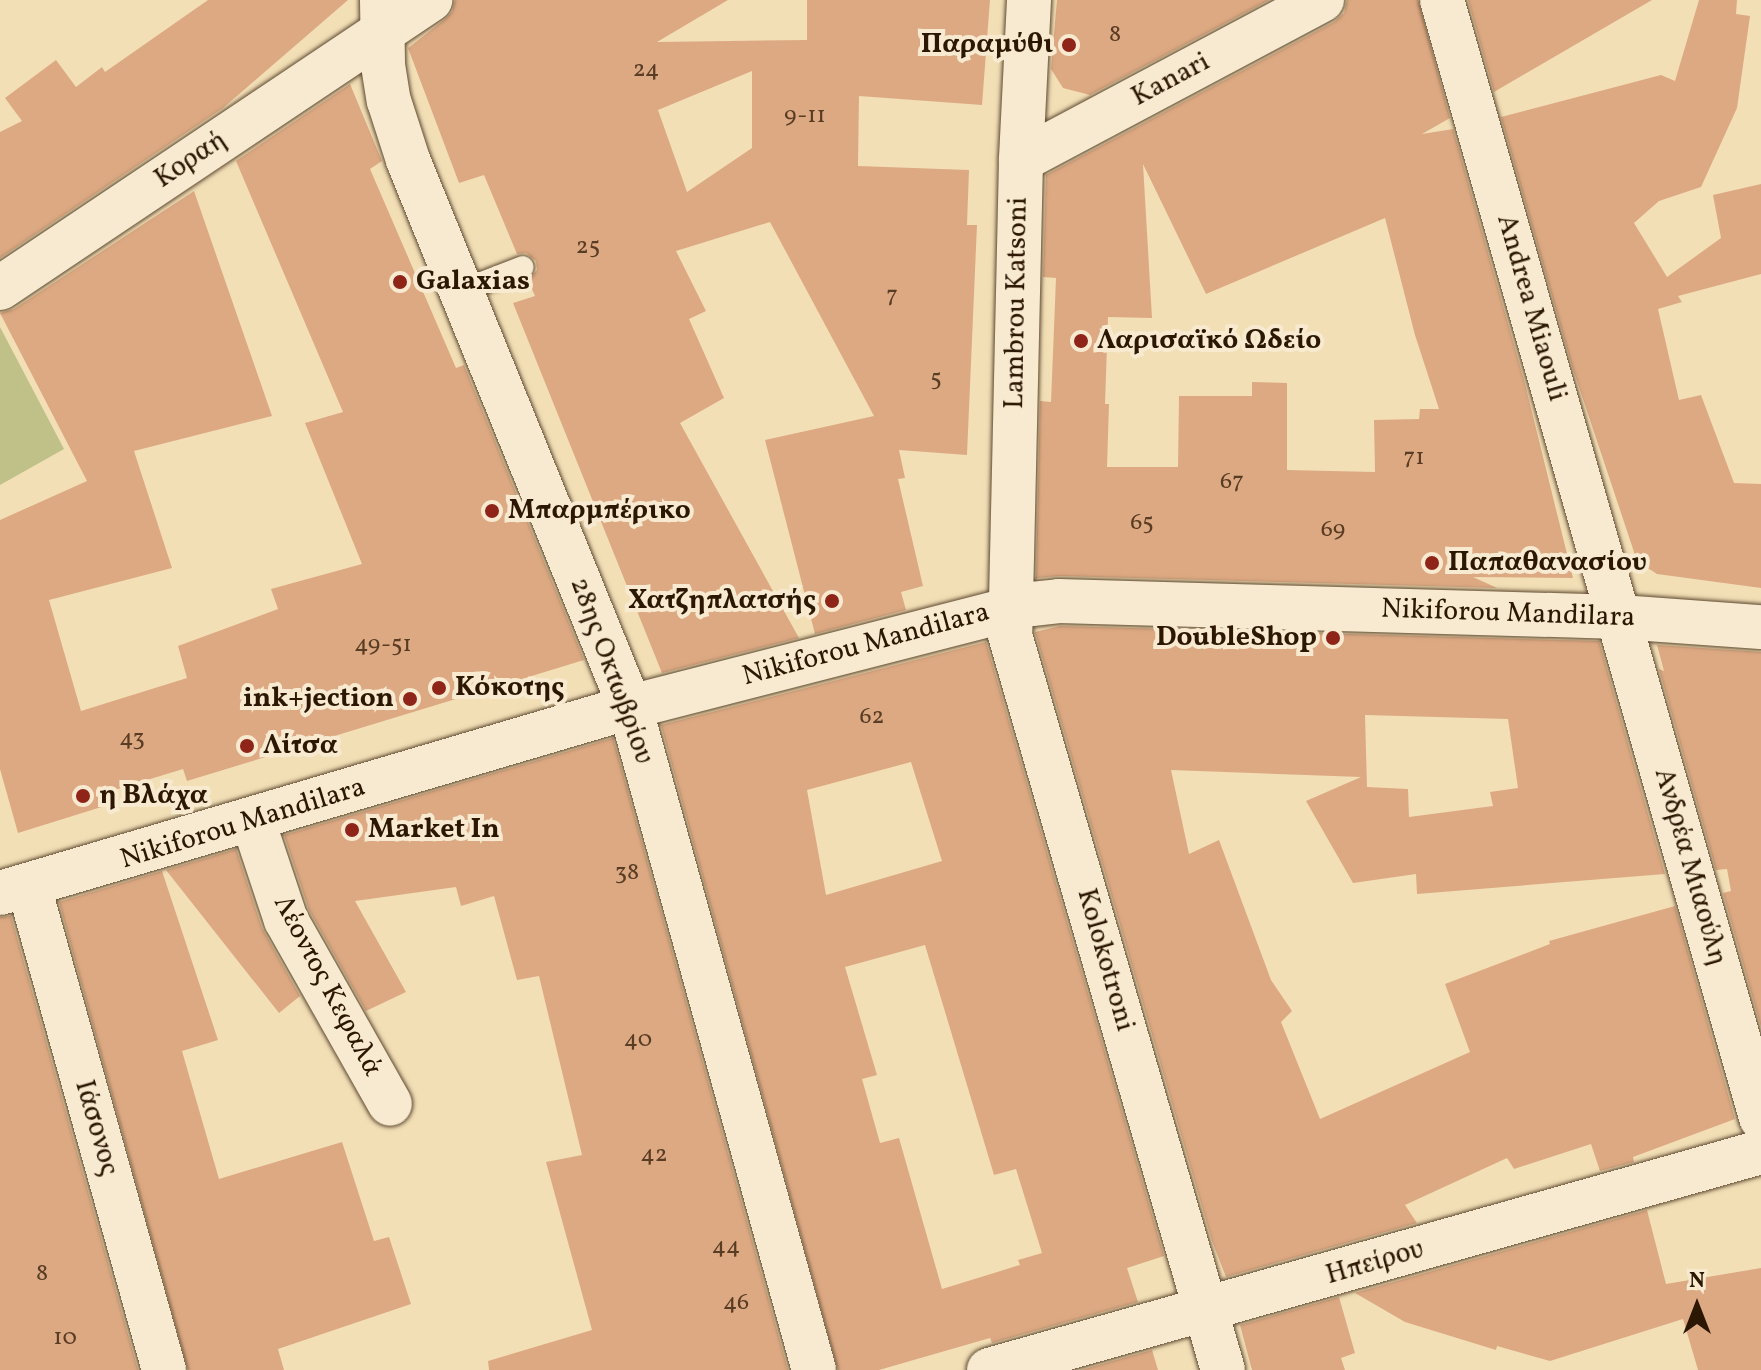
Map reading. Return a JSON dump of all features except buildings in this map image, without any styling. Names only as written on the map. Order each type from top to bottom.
[{"type":"street","name":"Κοραή","points":[[0,288],[382,16],[430,0]]},
{"type":"street","name":"Lambrou Katsoni","points":[[1010,607],[1021,160],[1029,0]]},
{"type":"street","name":"Kanari","points":[[1021,160],[1322,0]]},
{"type":"street","name":"Andrea Miaouli","points":[[1442,0],[1620,617]]},
{"type":"street","name":"28ης Οκτωβρίου","points":[[382,16],[383,65],[395,120],[630,707],[814,1370]]},
{"type":"street","name":"Nikiforou Mandilara","points":[[14,890],[630,707],[1010,607],[1059,601],[1620,617],[1761,627]]},
{"type":"street","name":"Kolokotroni","points":[[1010,607],[1010,635],[1223,1370]]},
{"type":"street","name":"Ανδρέα Μιαούλη","points":[[1620,617],[1761,1118]]},
{"type":"street","name":"Λέοντος Κεφαλά","points":[[253,821],[286,920],[390,1104]]},
{"type":"street","name":"Ιάσονος","points":[[14,890],[164,1370]]},
{"type":"street","name":"Ηπείρου","points":[[989,1370],[1207,1311],[1761,1152]]},
{"type":"lane","points":[[461,291],[523,267]]},
{"type":"green space","points":[[0,327],[64,449],[0,485]]},
{"type":"place","name":"Παραμύθι","points":[[1069,45]]},
{"type":"place","name":"Galaxias","points":[[400,282]]},
{"type":"place","name":"Λαρισαϊκό Ωδείο","points":[[1081,341]]},
{"type":"place","name":"Μπαρμπέρικο","points":[[492,511]]},
{"type":"place","name":"Παπαθανασίου","points":[[1432,563]]},
{"type":"place","name":"Χατζηπλατσής","points":[[832,601]]},
{"type":"place","name":"DoubleShop","points":[[1333,638]]},
{"type":"place","name":"Κόκοτης","points":[[439,688]]},
{"type":"place","name":"ink+jection","points":[[410,699]]},
{"type":"place","name":"Λίτσα","points":[[247,746]]},
{"type":"place","name":"η Βλάχα","points":[[83,796]]},
{"type":"place","name":"Market In","points":[[352,830]]}]
